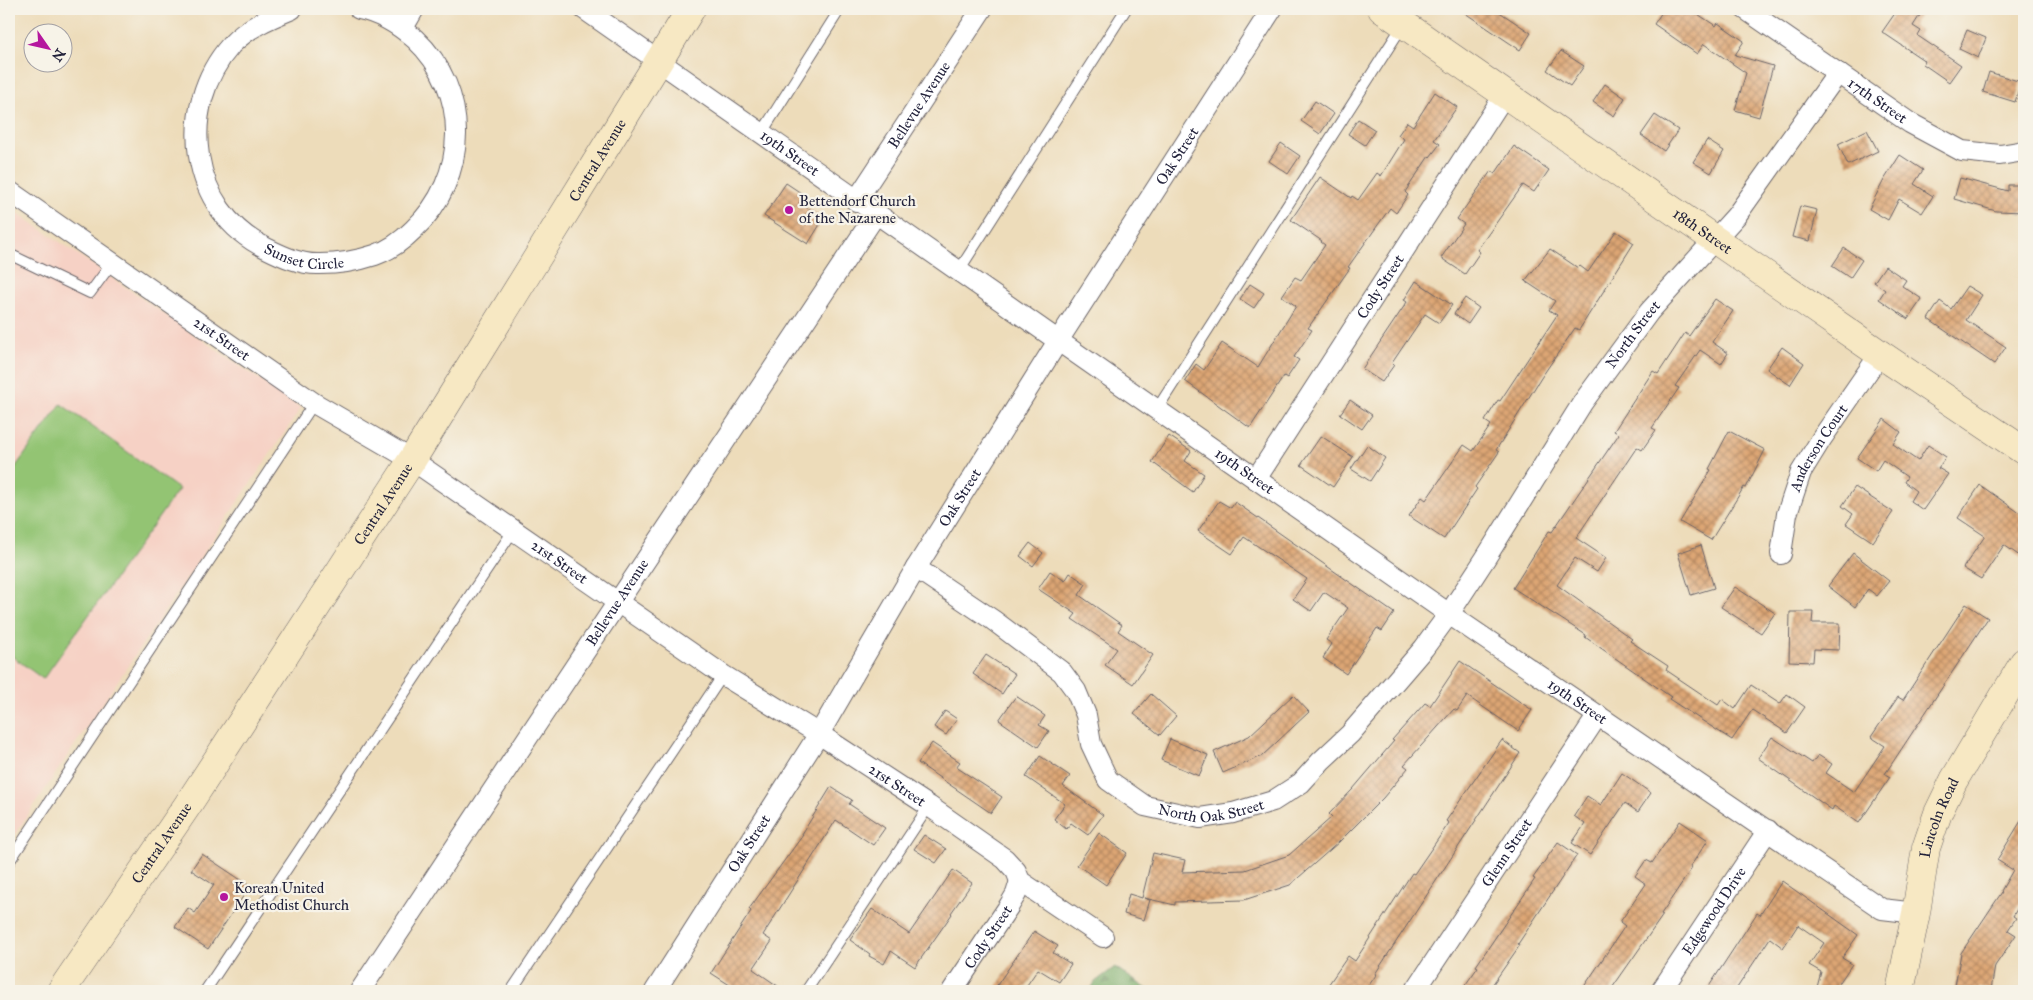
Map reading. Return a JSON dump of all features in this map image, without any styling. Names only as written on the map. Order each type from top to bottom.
[{"type":"street","name":"Sunset Circle","points":[[292,9],[261,21],[232,45],[210,76],[198,111],[197,149],[206,185],[226,217],[253,242],[287,258],[317,264],[347,263],[369,256],[403,239],[430,212],[442,193],[453,164],[457,134],[453,103],[443,74],[426,49],[403,28],[370,11],[359,9]]},
{"type":"street","points":[[403,28],[414,9]]},
{"type":"street","name":"19th Street","points":[[584,9],[1449,614],[1882,909],[1916,913]]},
{"type":"street","name":"Central Avenue","points":[[61,991],[187,806],[412,460],[691,9]]},
{"type":"street","name":"Bellevue Avenue","points":[[856,201],[982,9]]},
{"type":"street","name":"Oak Street","points":[[655,991],[819,734],[916,568],[1058,341],[1272,9]]},
{"type":"street","name":"17th Street","points":[[1746,9],[1910,123],[1962,151],[2000,155],[2024,151]]},
{"type":"street","name":"18th Street","points":[[1393,16],[1880,354],[2024,451]]},
{"type":"street","name":"North Street","points":[[1449,614],[1583,402],[1649,312],[1736,216],[1838,73]]},
{"type":"street","name":"Cody Street","points":[[1256,479],[1504,94]]},
{"type":"street","name":"21st Street","points":[[9,191],[314,403],[412,460],[512,531],[619,602],[723,675],[819,734],[929,806],[1005,859],[1016,870],[1020,881],[1104,937]]},
{"type":"street","name":"Bellevue Avenue","points":[[360,991],[619,602],[733,425],[876,214]]},
{"type":"street","name":"Anderson Court","points":[[1781,554],[1787,514],[1801,472],[1880,354]]},
{"type":"street","name":"North Oak Street","points":[[916,568],[993,620],[1062,672],[1076,691],[1086,715],[1091,744],[1108,780],[1145,806],[1200,818],[1234,813],[1273,801],[1301,783],[1350,734],[1424,648],[1449,614]]},
{"type":"street","name":"Lincoln Road","points":[[1900,991],[1916,913],[1926,848],[1938,813],[1954,780],[2024,662]]},
{"type":"street","name":"Glenn Street","points":[[1415,991],[1598,715]]},
{"type":"street","name":"Edgewood Drive","points":[[1661,991],[1768,830]]},
{"type":"street","name":"Cody Street","points":[[952,991],[1009,906],[1016,894],[1020,881]]},
{"type":"lane","points":[[761,134],[840,9]]},
{"type":"lane","points":[[958,272],[1126,9]]},
{"type":"lane","points":[[1157,409],[1393,16]]},
{"type":"lane","points":[[9,254],[90,293],[112,264]]},
{"type":"lane","points":[[9,862],[314,403]]},
{"type":"lane","points":[[205,991],[512,531]]},
{"type":"lane","points":[[511,991],[723,675]]},
{"type":"lane","points":[[806,991],[929,806]]},
{"type":"shaded area","points":[[9,207],[301,408],[9,843]]},
{"type":"green space","points":[[61,404],[179,489],[43,679],[9,654],[9,476]]},
{"type":"green space","points":[[1115,967],[1150,991],[1090,991],[1095,982]]},
{"type":"building","points":[[1459,9],[1495,9],[1531,33],[1520,50]]},
{"type":"building","points":[[1664,9],[1690,9],[1716,26],[1718,23],[1744,41],[1735,55],[1773,66],[1759,117],[1735,110],[1746,73],[1704,44],[1697,54],[1654,24]]},
{"type":"building","points":[[1898,9],[1911,9],[1920,15],[1913,26],[1921,31],[1918,36],[1961,65],[1949,82],[1923,64],[1925,61],[1882,32]]},
{"type":"building","points":[[1967,30],[1986,38],[1978,58],[1959,49]]},
{"type":"building","points":[[1561,51],[1584,66],[1570,86],[1547,70]]},
{"type":"building","points":[[1989,72],[2021,82],[2015,102],[1983,92]]},
{"type":"building","points":[[1605,84],[1625,98],[1614,116],[1593,102]]},
{"type":"building","points":[[1435,92],[1457,107],[1434,140],[1440,144],[1429,156],[1405,192],[1408,195],[1396,213],[1390,208],[1348,267],[1350,268],[1308,328],[1312,330],[1294,357],[1299,360],[1287,378],[1284,376],[1250,428],[1185,381],[1196,364],[1204,370],[1222,343],[1258,367],[1296,306],[1282,296],[1295,277],[1301,280],[1325,245],[1291,220],[1320,177],[1351,198],[1352,196],[1358,200],[1377,173],[1381,176],[1404,139],[1398,135],[1407,122],[1413,126]]},
{"type":"building","points":[[1315,101],[1334,114],[1320,134],[1301,121]]},
{"type":"building","points":[[1655,115],[1678,130],[1664,151],[1641,135]]},
{"type":"building","points":[[1358,119],[1375,130],[1365,145],[1348,134]]},
{"type":"building","points":[[1867,130],[1878,151],[1848,165],[1838,144]]},
{"type":"building","points":[[1707,140],[1724,151],[1711,173],[1693,162]]},
{"type":"building","points":[[1281,143],[1300,156],[1288,174],[1269,161]]},
{"type":"building","points":[[1514,146],[1549,170],[1534,192],[1523,185],[1477,250],[1480,252],[1465,274],[1441,258],[1464,224],[1457,219],[1491,171],[1495,174]]},
{"type":"building","points":[[1900,155],[1923,170],[1914,184],[1933,196],[1922,213],[1899,199],[1888,220],[1869,209]]},
{"type":"building","points":[[1960,178],[2008,191],[2008,185],[2024,185],[2024,212],[1996,211],[1954,199]]},
{"type":"building","name":"Bettendorf Church of the Nazarene","points":[[786,183],[804,195],[799,203],[824,218],[808,244],[764,216]]},
{"type":"building","points":[[1800,206],[1817,210],[1810,241],[1792,237]]},
{"type":"building","points":[[1616,231],[1634,243],[1579,330],[1575,328],[1541,378],[1496,450],[1499,452],[1475,487],[1477,489],[1444,539],[1409,516],[1422,497],[1426,500],[1464,445],[1473,451],[1491,425],[1485,421],[1557,315],[1549,310],[1555,301],[1525,281],[1550,249],[1578,268],[1580,266],[1588,272]]},
{"type":"building","points":[[1844,248],[1862,260],[1850,278],[1832,266]]},
{"type":"building","points":[[1885,266],[1906,280],[1902,286],[1922,299],[1908,319],[1879,299],[1885,290],[1874,282]]},
{"type":"building","points":[[1416,281],[1452,305],[1439,323],[1425,314],[1392,363],[1394,365],[1382,382],[1362,369],[1407,302],[1404,300]]},
{"type":"building","points":[[1250,284],[1264,293],[1254,308],[1240,299]]},
{"type":"building","points":[[1967,286],[1982,295],[1966,320],[2006,347],[1994,364],[1928,319],[1940,301],[1951,309]]},
{"type":"building","points":[[1465,298],[1479,308],[1468,324],[1454,314]]},
{"type":"building","points":[[1715,299],[1733,311],[1712,342],[1728,353],[1721,364],[1700,350],[1675,386],[1679,388],[1652,428],[1656,430],[1642,450],[1637,447],[1576,538],[1606,558],[1597,572],[1575,558],[1557,585],[1632,639],[1630,641],[1668,666],[1666,670],[1718,705],[1722,699],[1735,709],[1751,685],[1780,704],[1787,694],[1805,707],[1787,733],[1752,710],[1732,740],[1669,699],[1671,697],[1585,637],[1586,635],[1513,588],[1549,531],[1552,532],[1619,434],[1614,431],[1653,371],[1658,374],[1685,333],[1689,336]]},
{"type":"building","points":[[1782,347],[1804,363],[1790,385],[1767,369]]},
{"type":"building","points":[[1350,400],[1372,415],[1362,429],[1340,414]]},
{"type":"building","points":[[1884,419],[1901,432],[1893,444],[1918,461],[1928,445],[1946,457],[1938,468],[1948,474],[1923,510],[1910,501],[1916,491],[1904,482],[1907,477],[1883,460],[1876,471],[1857,458]]},
{"type":"building","points":[[1729,431],[1765,450],[1746,488],[1744,487],[1711,540],[1680,522],[1711,470],[1709,469]]},
{"type":"building","points":[[1169,436],[1191,451],[1185,461],[1204,474],[1193,492],[1152,462]]},
{"type":"building","points":[[1321,436],[1353,457],[1333,487],[1301,465]]},
{"type":"building","points":[[1367,445],[1385,458],[1370,481],[1351,469]]},
{"type":"building","points":[[1980,485],[2024,516],[2024,559],[2004,545],[1981,579],[1963,568],[1985,536],[1958,518]]},
{"type":"building","points":[[1855,487],[1893,512],[1873,542],[1846,524],[1853,514],[1842,506]]},
{"type":"building","points":[[1219,501],[1231,508],[1235,502],[1394,613],[1382,631],[1377,628],[1346,674],[1323,658],[1332,644],[1326,640],[1348,608],[1324,592],[1311,611],[1293,599],[1307,579],[1244,537],[1232,554],[1198,531]]},
{"type":"building","points":[[1030,543],[1043,553],[1033,566],[1020,556]]},
{"type":"building","points":[[1701,545],[1714,588],[1691,595],[1678,553]]},
{"type":"building","points":[[1853,553],[1889,581],[1877,596],[1868,589],[1855,607],[1828,586]]},
{"type":"building","points":[[1050,571],[1065,581],[1070,573],[1086,584],[1079,595],[1122,625],[1118,631],[1153,655],[1133,684],[1105,665],[1117,649],[1072,619],[1076,614],[1038,589]]},
{"type":"building","points":[[1735,587],[1775,613],[1761,633],[1721,607]]},
{"type":"building","points":[[1966,604],[1988,618],[1885,774],[1890,777],[1859,823],[1834,806],[1832,810],[1758,758],[1772,737],[1812,763],[1818,755],[1832,764],[1826,773],[1854,792],[1885,746],[1871,737],[1898,697],[1903,700]]},
{"type":"building","points":[[1790,612],[1813,612],[1812,623],[1840,623],[1839,650],[1814,649],[1813,662],[1789,661]]},
{"type":"building","points":[[986,655],[1015,674],[1002,694],[973,674]]},
{"type":"building","points":[[1460,661],[1532,710],[1518,731],[1467,696],[1457,711],[1454,709],[1404,765],[1408,768],[1383,798],[1339,842],[1290,885],[1244,900],[1175,902],[1175,905],[1144,898],[1150,900],[1144,920],[1124,914],[1129,894],[1142,898],[1153,853],[1185,860],[1182,872],[1245,870],[1289,855],[1332,817],[1329,814],[1353,789],[1394,741],[1392,740],[1425,703],[1430,706]]},
{"type":"building","points":[[1151,694],[1176,716],[1160,735],[1134,714]]},
{"type":"building","points":[[1293,695],[1309,712],[1262,756],[1223,773],[1214,752],[1249,736]]},
{"type":"building","points":[[1016,696],[1045,716],[1039,725],[1049,731],[1038,747],[999,720]]},
{"type":"building","points":[[945,711],[957,719],[946,735],[934,727]]},
{"type":"building","points":[[1170,739],[1208,755],[1199,776],[1161,760]]},
{"type":"building","points":[[1502,740],[1520,753],[1365,991],[1324,991],[1348,956],[1355,961],[1412,873],[1414,874],[1449,823],[1446,821]]},
{"type":"building","points":[[932,743],[960,762],[956,767],[1002,797],[991,813],[918,763]]},
{"type":"building","points":[[1040,756],[1070,776],[1063,786],[1103,815],[1088,835],[1071,823],[1066,829],[1054,819],[1065,804],[1026,777]]},
{"type":"building","points":[[1622,773],[1651,793],[1638,812],[1625,803],[1590,855],[1572,843],[1585,824],[1574,816],[1587,796],[1601,805]]},
{"type":"building","points":[[831,787],[852,800],[849,804],[885,828],[873,845],[836,820],[763,935],[772,941],[753,969],[785,991],[739,991],[711,973],[751,911],[749,909],[803,835]]},
{"type":"building","points":[[2024,816],[2024,897],[2013,916],[2016,918],[2008,930],[2016,935],[1995,966],[1991,990],[1979,988],[1978,991],[1954,991],[1961,953],[2002,892],[2013,870],[1997,860]]},
{"type":"building","points":[[1680,821],[1708,840],[1690,867],[1692,868],[1661,914],[1663,915],[1610,991],[1581,991],[1625,926],[1620,922],[1646,884],[1635,876],[1646,860],[1652,863]]},
{"type":"building","points":[[1099,833],[1127,853],[1106,885],[1077,865]]},
{"type":"building","points":[[924,835],[946,849],[936,863],[914,849]]},
{"type":"building","points":[[1558,842],[1577,855],[1518,944],[1520,945],[1488,991],[1461,991],[1535,879],[1533,878]]},
{"type":"building","name":"Korean United Methodist Church","points":[[202,854],[250,886],[208,949],[175,927],[188,908],[195,913],[214,885],[191,870]]},
{"type":"building","points":[[953,870],[972,883],[915,967],[891,951],[884,964],[869,956],[870,954],[850,940],[872,909],[909,934]]},
{"type":"building","points":[[1782,881],[1858,935],[1842,958],[1852,964],[1834,991],[1816,991],[1821,972],[1809,965],[1824,943],[1798,925],[1783,948],[1770,938],[1735,991],[1706,991],[1757,913],[1760,915]]},
{"type":"building","points":[[1034,931],[1058,946],[1053,953],[1071,964],[1059,982],[1038,969],[1023,991],[993,991]]},
{"type":"place","name":"Bettendorf Church of the Nazarene","points":[[789,210]]},
{"type":"place","name":"Korean United Methodist Church","points":[[224,897]]}]
